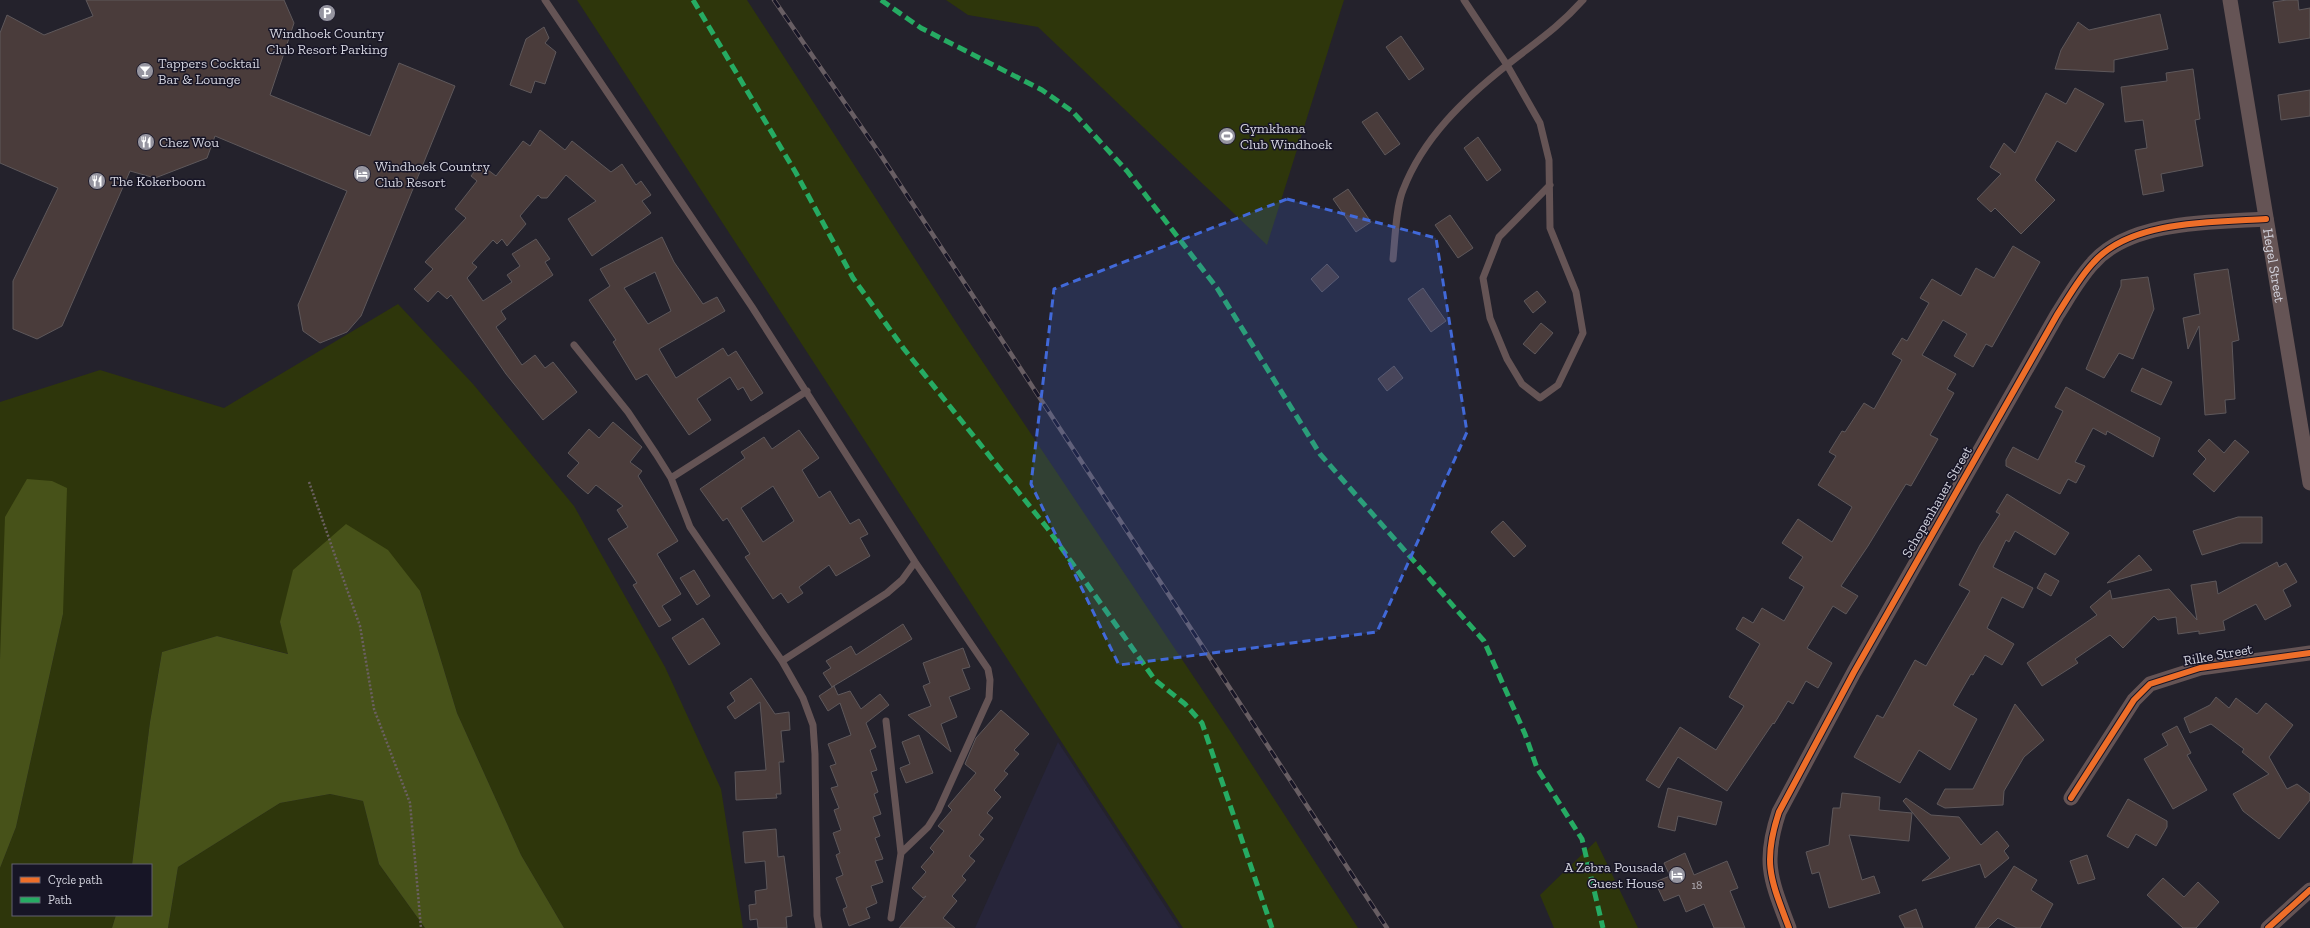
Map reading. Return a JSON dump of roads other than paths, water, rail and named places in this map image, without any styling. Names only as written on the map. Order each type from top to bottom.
[{"type":"street","name":"Hegel Street","points":[[2230,0],[2310,483]]},
{"type":"street","name":"Schopenhauer Street","points":[[1789,928],[1774,888],[1768,861],[1771,836],[1779,812],[1854,672],[2057,315],[2093,262],[2119,242],[2161,228],[2266,219]]},
{"type":"street","name":"Rilke Street","points":[[2070,798],[2134,700],[2150,684],[2200,668],[2310,653]]},
{"type":"street","points":[[2268,928],[2310,890]]},
{"type":"lane","points":[[545,0],[807,391],[915,562],[983,659],[990,680],[990,692],[938,811],[928,827],[901,853]]},
{"type":"lane","points":[[1464,0],[1507,65],[1540,123],[1550,160],[1550,185],[1550,228],[1576,292],[1583,333],[1558,385],[1540,398],[1522,384],[1506,359],[1490,318],[1483,278],[1499,237],[1550,185]]},
{"type":"lane","points":[[1393,259],[1402,191],[1422,149],[1443,123],[1507,65],[1535,46],[1565,21],[1583,0]]},
{"type":"lane","points":[[574,345],[628,412],[671,478],[690,527],[782,661],[803,698],[813,725],[815,754],[817,916],[819,928]]},
{"type":"lane","points":[[671,478],[807,391]]},
{"type":"lane","points":[[782,661],[887,593],[902,580],[915,562]]},
{"type":"lane","points":[[886,721],[901,853],[891,918]]},
{"type":"railway","points":[[774,0],[880,154],[1387,928]]},
{"type":"place","name":"Windhoek Country Club Resort Parking","points":[[327,13]]},
{"type":"place","name":"Tappers Cocktail Bar & Lounge","points":[[145,71]]},
{"type":"place","name":"Gymkhana Club Windhoek","points":[[1227,136]]},
{"type":"place","name":"Chez Wou","points":[[146,142]]},
{"type":"place","name":"Windhoek Country Club Resort","points":[[362,174]]},
{"type":"place","name":"The Kokerboom","points":[[97,181]]},
{"type":"place","name":"A Zebra Pousada Guest House","points":[[1677,875]]}]
